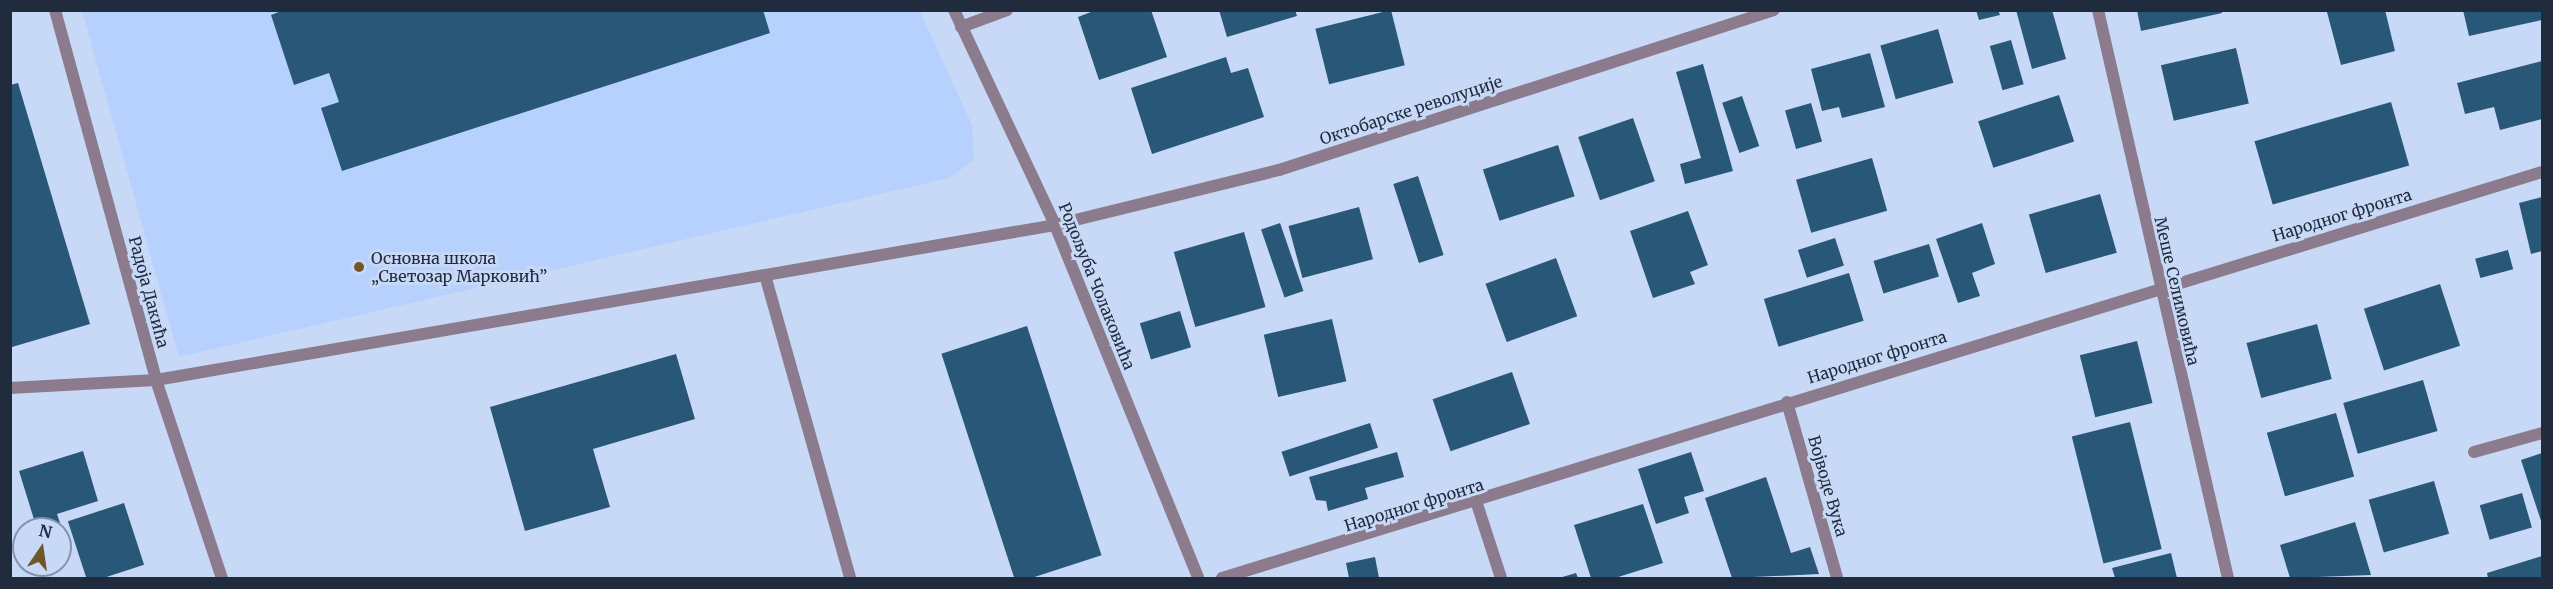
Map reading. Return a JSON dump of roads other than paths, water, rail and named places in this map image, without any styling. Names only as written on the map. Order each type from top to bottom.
[{"type":"street","name":"Радоја Дакића","points":[[55,10],[156,380],[222,579]]},
{"type":"street","name":"Родољуба Чолаковића","points":[[954,10],[1055,225],[1198,579]]},
{"type":"street","points":[[961,27],[1007,10]]},
{"type":"street","name":"Октобарске револуције","points":[[156,380],[1055,225],[1279,170],[1774,10]]},
{"type":"street","name":"Меше Селимовића","points":[[2098,10],[2159,287],[2228,579]]},
{"type":"street","name":"Народног фронта","points":[[1222,579],[1477,504],[1787,402],[2542,172]]},
{"type":"street","points":[[765,275],[850,579]]},
{"type":"street","points":[[10,388],[156,380]]},
{"type":"street","name":"Војводе Вука","points":[[1787,402],[1837,579]]},
{"type":"street","points":[[2475,452],[2542,433]]},
{"type":"street","points":[[1477,504],[1501,579]]},
{"type":"place","name":"Основна школа „Светозар Марковић”","points":[[359,267]]}]
